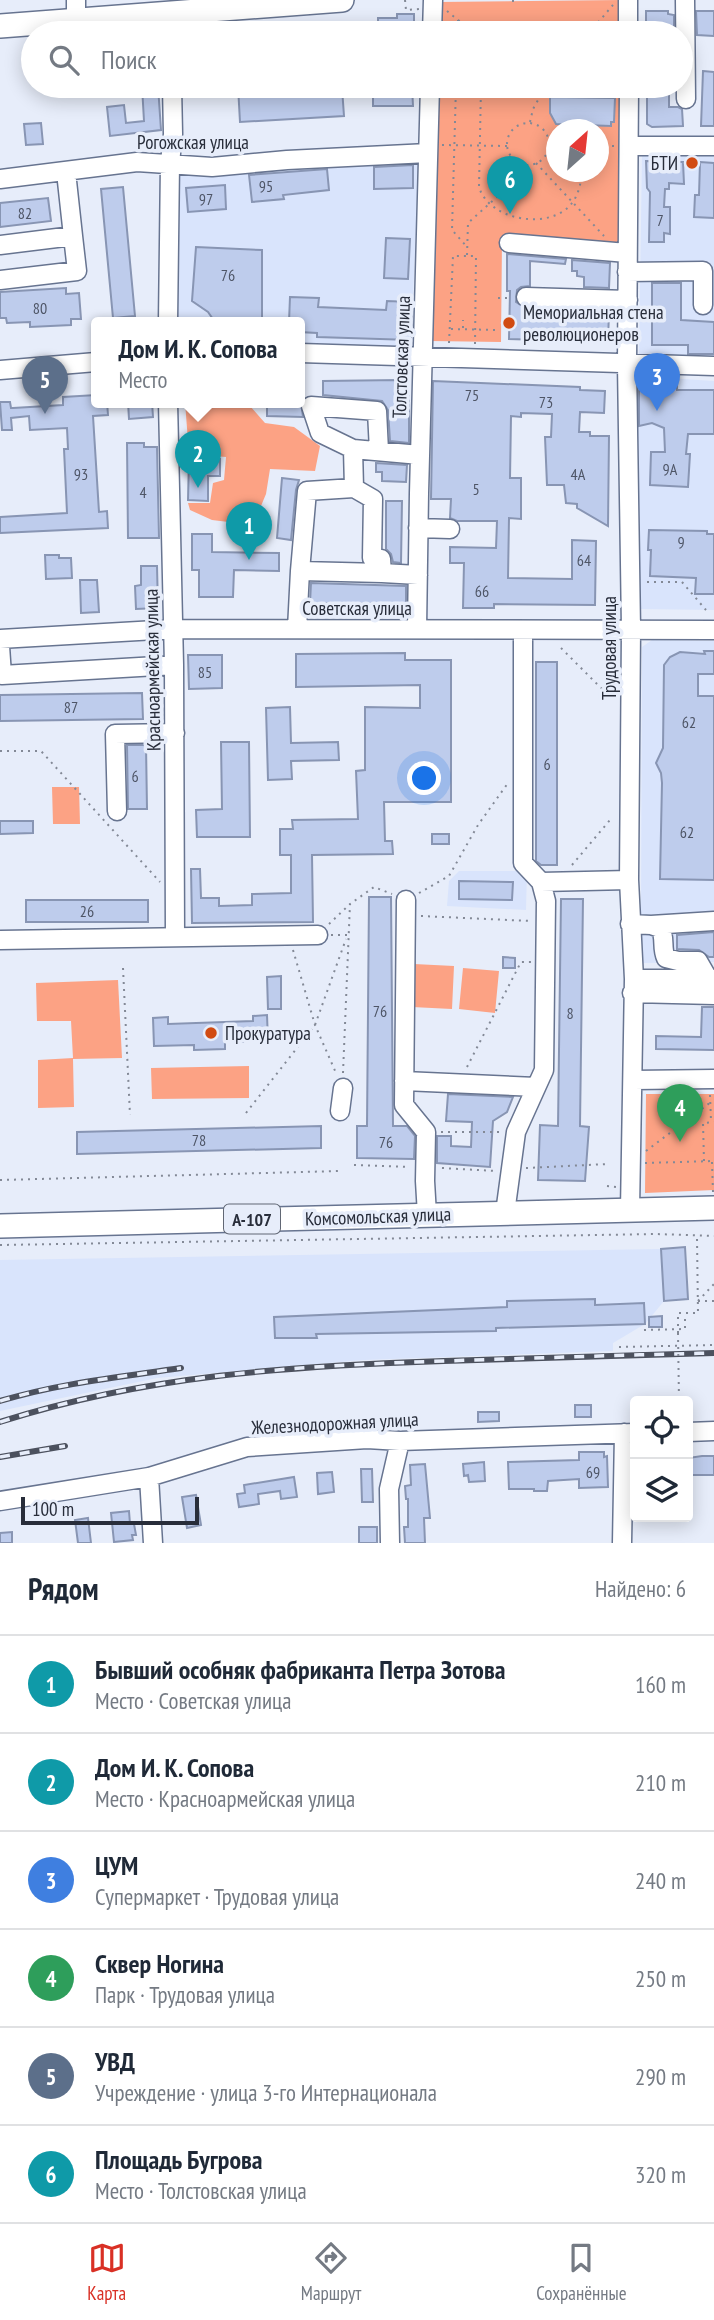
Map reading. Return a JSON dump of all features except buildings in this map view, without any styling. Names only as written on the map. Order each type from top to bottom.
[{"type":"main road","points":[[189,21],[342,0]]},
{"type":"main road","points":[[25,21],[76,11],[146,21]]},
{"type":"main road","points":[[0,26],[21,22]]},
{"type":"main road","name":"Комсомольская улица","points":[[0,1226],[714,1208]]},
{"type":"street","points":[[685,0],[685,21]]},
{"type":"street","points":[[620,3],[625,21]]},
{"type":"street","points":[[167,317],[172,98]]},
{"type":"street","name":"Толстовская улица","points":[[417,629],[422,357],[433,149],[431,98]]},
{"type":"street","name":"Трудовая улица","points":[[628,98],[623,146],[628,300],[631,629],[629,880],[634,1080],[630,1210]]},
{"type":"street","points":[[623,146],[714,146]]},
{"type":"street","name":"Рогожская улица","points":[[0,179],[137,162],[212,167],[433,149]]},
{"type":"street","points":[[0,280],[77,271],[66,172]]},
{"type":"street","points":[[0,244],[73,236]]},
{"type":"street","points":[[509,243],[627,253]]},
{"type":"street","points":[[627,272],[703,271],[703,306]]},
{"type":"street","points":[[526,297],[628,300]]},
{"type":"street","points":[[305,353],[714,366]]},
{"type":"street","points":[[0,370],[91,362]]},
{"type":"street","points":[[379,451],[377,411],[311,406],[320,433],[353,449],[420,455]]},
{"type":"street","name":"Красноармейская улица","points":[[168,408],[175,733],[175,937]]},
{"type":"street","points":[[353,449],[354,488]]},
{"type":"street","points":[[297,629],[307,491],[354,488],[373,499],[372,558],[381,559],[382,573]]},
{"type":"street","points":[[418,528],[450,528]]},
{"type":"street","points":[[300,571],[418,575]]},
{"type":"street","name":"Советская улица","points":[[0,639],[173,629],[714,629]]},
{"type":"street","points":[[505,1213],[516,1132],[544,1070],[546,901],[541,883],[523,863],[523,631]]},
{"type":"street","points":[[0,646],[2,675],[174,665]]},
{"type":"street","points":[[117,811],[115,734],[175,733]]},
{"type":"street","points":[[541,883],[629,880]]},
{"type":"street","points":[[406,908],[404,1105],[426,1132],[427,1215]]},
{"type":"street","points":[[630,924],[714,921]]},
{"type":"street","points":[[633,986],[712,985],[698,961],[666,958],[663,932],[651,925]]},
{"type":"street","points":[[0,940],[318,935]]},
{"type":"street","points":[[634,1080],[712,1085]]},
{"type":"street","points":[[404,1081],[536,1087]]},
{"type":"street","points":[[341,1111],[343,1088]]},
{"type":"street","points":[[693,1432],[714,1431]]},
{"type":"street","points":[[622,1543],[630,1433]]},
{"type":"street","name":"Железнодорожная улица","points":[[0,1502],[149,1477],[247,1447],[367,1439],[400,1441],[630,1433]]},
{"type":"street","points":[[390,1543],[389,1489],[400,1441]]},
{"type":"street","points":[[149,1477],[153,1543]]},
{"type":"path","points":[[405,0],[406,10],[436,5],[458,20]]},
{"type":"path","points":[[513,0],[513,6]]},
{"type":"path","points":[[601,21],[620,3]]},
{"type":"path","points":[[456,98],[452,230],[467,247]]},
{"type":"path","points":[[481,98],[479,187],[481,196],[488,204],[506,214],[538,218],[552,216],[572,203],[581,182]]},
{"type":"path","points":[[530,123],[539,98]]},
{"type":"path","points":[[546,132],[530,123],[521,124],[513,130],[508,139],[513,159],[523,164],[536,163],[546,154]]},
{"type":"path","points":[[433,149],[454,145],[508,146]]},
{"type":"path","points":[[609,146],[623,146]]},
{"type":"path","points":[[536,163],[606,239]]},
{"type":"path","points":[[467,256],[468,223],[519,177],[523,164]]},
{"type":"path","points":[[449,344],[453,256],[476,256],[475,345]]},
{"type":"path","points":[[463,320],[463,330]]},
{"type":"path","points":[[450,329],[497,330]]},
{"type":"path","points":[[639,582],[682,582],[706,610]]},
{"type":"path","points":[[561,648],[610,697]]},
{"type":"path","points":[[0,751],[41,751],[168,891]]},
{"type":"path","points":[[406,908],[449,876],[478,825],[508,782]]},
{"type":"path","points":[[559,881],[610,820]]},
{"type":"path","points":[[318,935],[350,904],[374,887],[406,908],[546,921]]},
{"type":"path","points":[[343,1088],[350,904]]},
{"type":"path","points":[[289,935],[315,1026],[343,1088]]},
{"type":"path","points":[[246,1113],[315,1026],[348,935]]},
{"type":"path","points":[[459,1083],[521,962]]},
{"type":"path","points":[[123,968],[130,1115]]},
{"type":"path","points":[[704,1162],[703,1123],[712,1122],[712,1085]]},
{"type":"path","points":[[640,1156],[710,1102]]},
{"type":"path","points":[[426,1132],[516,1132]]},
{"type":"path","points":[[642,1163],[713,1161],[713,1190]]},
{"type":"path","points":[[354,1165],[491,1171],[608,1164]]},
{"type":"path","points":[[0,1180],[340,1171]]},
{"type":"path","points":[[0,1245],[642,1234],[714,1236]]},
{"type":"path","points":[[679,1396],[678,1313],[698,1313],[697,1236]]},
{"type":"path","points":[[698,1301],[714,1284]]},
{"type":"path","points":[[698,1301],[714,1301]]},
{"type":"path","points":[[644,1330],[685,1329],[685,1313]]},
{"type":"path","points":[[619,1347],[714,1345]]},
{"type":"shaded area","points":[[621,0],[621,21],[438,21],[439,2]]},
{"type":"shaded area","points":[[437,98],[622,98],[622,247],[502,240],[501,342],[431,341]]},
{"type":"shaded area","points":[[642,154],[714,154],[714,359],[639,357]]},
{"type":"shaded area","points":[[419,158],[411,347],[305,344],[305,317],[175,317],[180,174]]},
{"type":"shaded area","points":[[635,376],[714,381],[714,610],[640,609]]},
{"type":"shaded area","points":[[185,408],[252,408],[265,423],[294,427],[320,446],[315,471],[270,469],[266,494],[253,525],[212,520],[190,510],[188,503],[210,503],[213,483],[224,480],[226,457],[189,454]]},
{"type":"shaded area","points":[[652,640],[714,641],[714,962],[643,963],[642,647]]},
{"type":"shaded area","points":[[52,787],[79,787],[80,824],[53,824]]},
{"type":"shaded area","points":[[459,871],[527,871],[526,910],[447,906],[449,881]]},
{"type":"shaded area","points":[[414,964],[454,966],[452,1009],[412,1007]]},
{"type":"shaded area","points":[[463,968],[499,971],[495,1013],[459,1009]]},
{"type":"shaded area","points":[[118,980],[122,1058],[73,1059],[74,1107],[38,1108],[38,1060],[73,1058],[71,1021],[37,1021],[36,983]]},
{"type":"shaded area","points":[[249,1066],[249,1098],[152,1099],[151,1068]]},
{"type":"shaded area","points":[[646,1094],[714,1094],[714,1190],[645,1193]]},
{"type":"shaded area","points":[[661,1249],[664,1301],[645,1324],[613,1343],[613,1351],[364,1360],[157,1378],[0,1411],[0,1260]]},
{"type":"railway","points":[[0,1422],[110,1393],[165,1383],[275,1370],[387,1363],[714,1353]]},
{"type":"railway","points":[[0,1401],[68,1385],[181,1368]]},
{"type":"railway","points":[[0,1457],[65,1446]]},
{"type":"place","name":"БТИ","points":[[692,163]]},
{"type":"place","name":"Площадь Бугрова","points":[[510,214]]},
{"type":"place","name":"Мемориальная стена революционеров","points":[[509,323]]},
{"type":"place","name":"ЦУМ","points":[[657,411]]},
{"type":"place","name":"УВД","points":[[45,414]]},
{"type":"place","name":"Дом И. К. Сопова","points":[[198,488]]},
{"type":"place","name":"Бывший особняк фабриканта Петра Зотова","points":[[249,560]]},
{"type":"place","name":"Прокуратура","points":[[211,1033]]},
{"type":"place","name":"Сквер Ногина","points":[[680,1142]]}]
